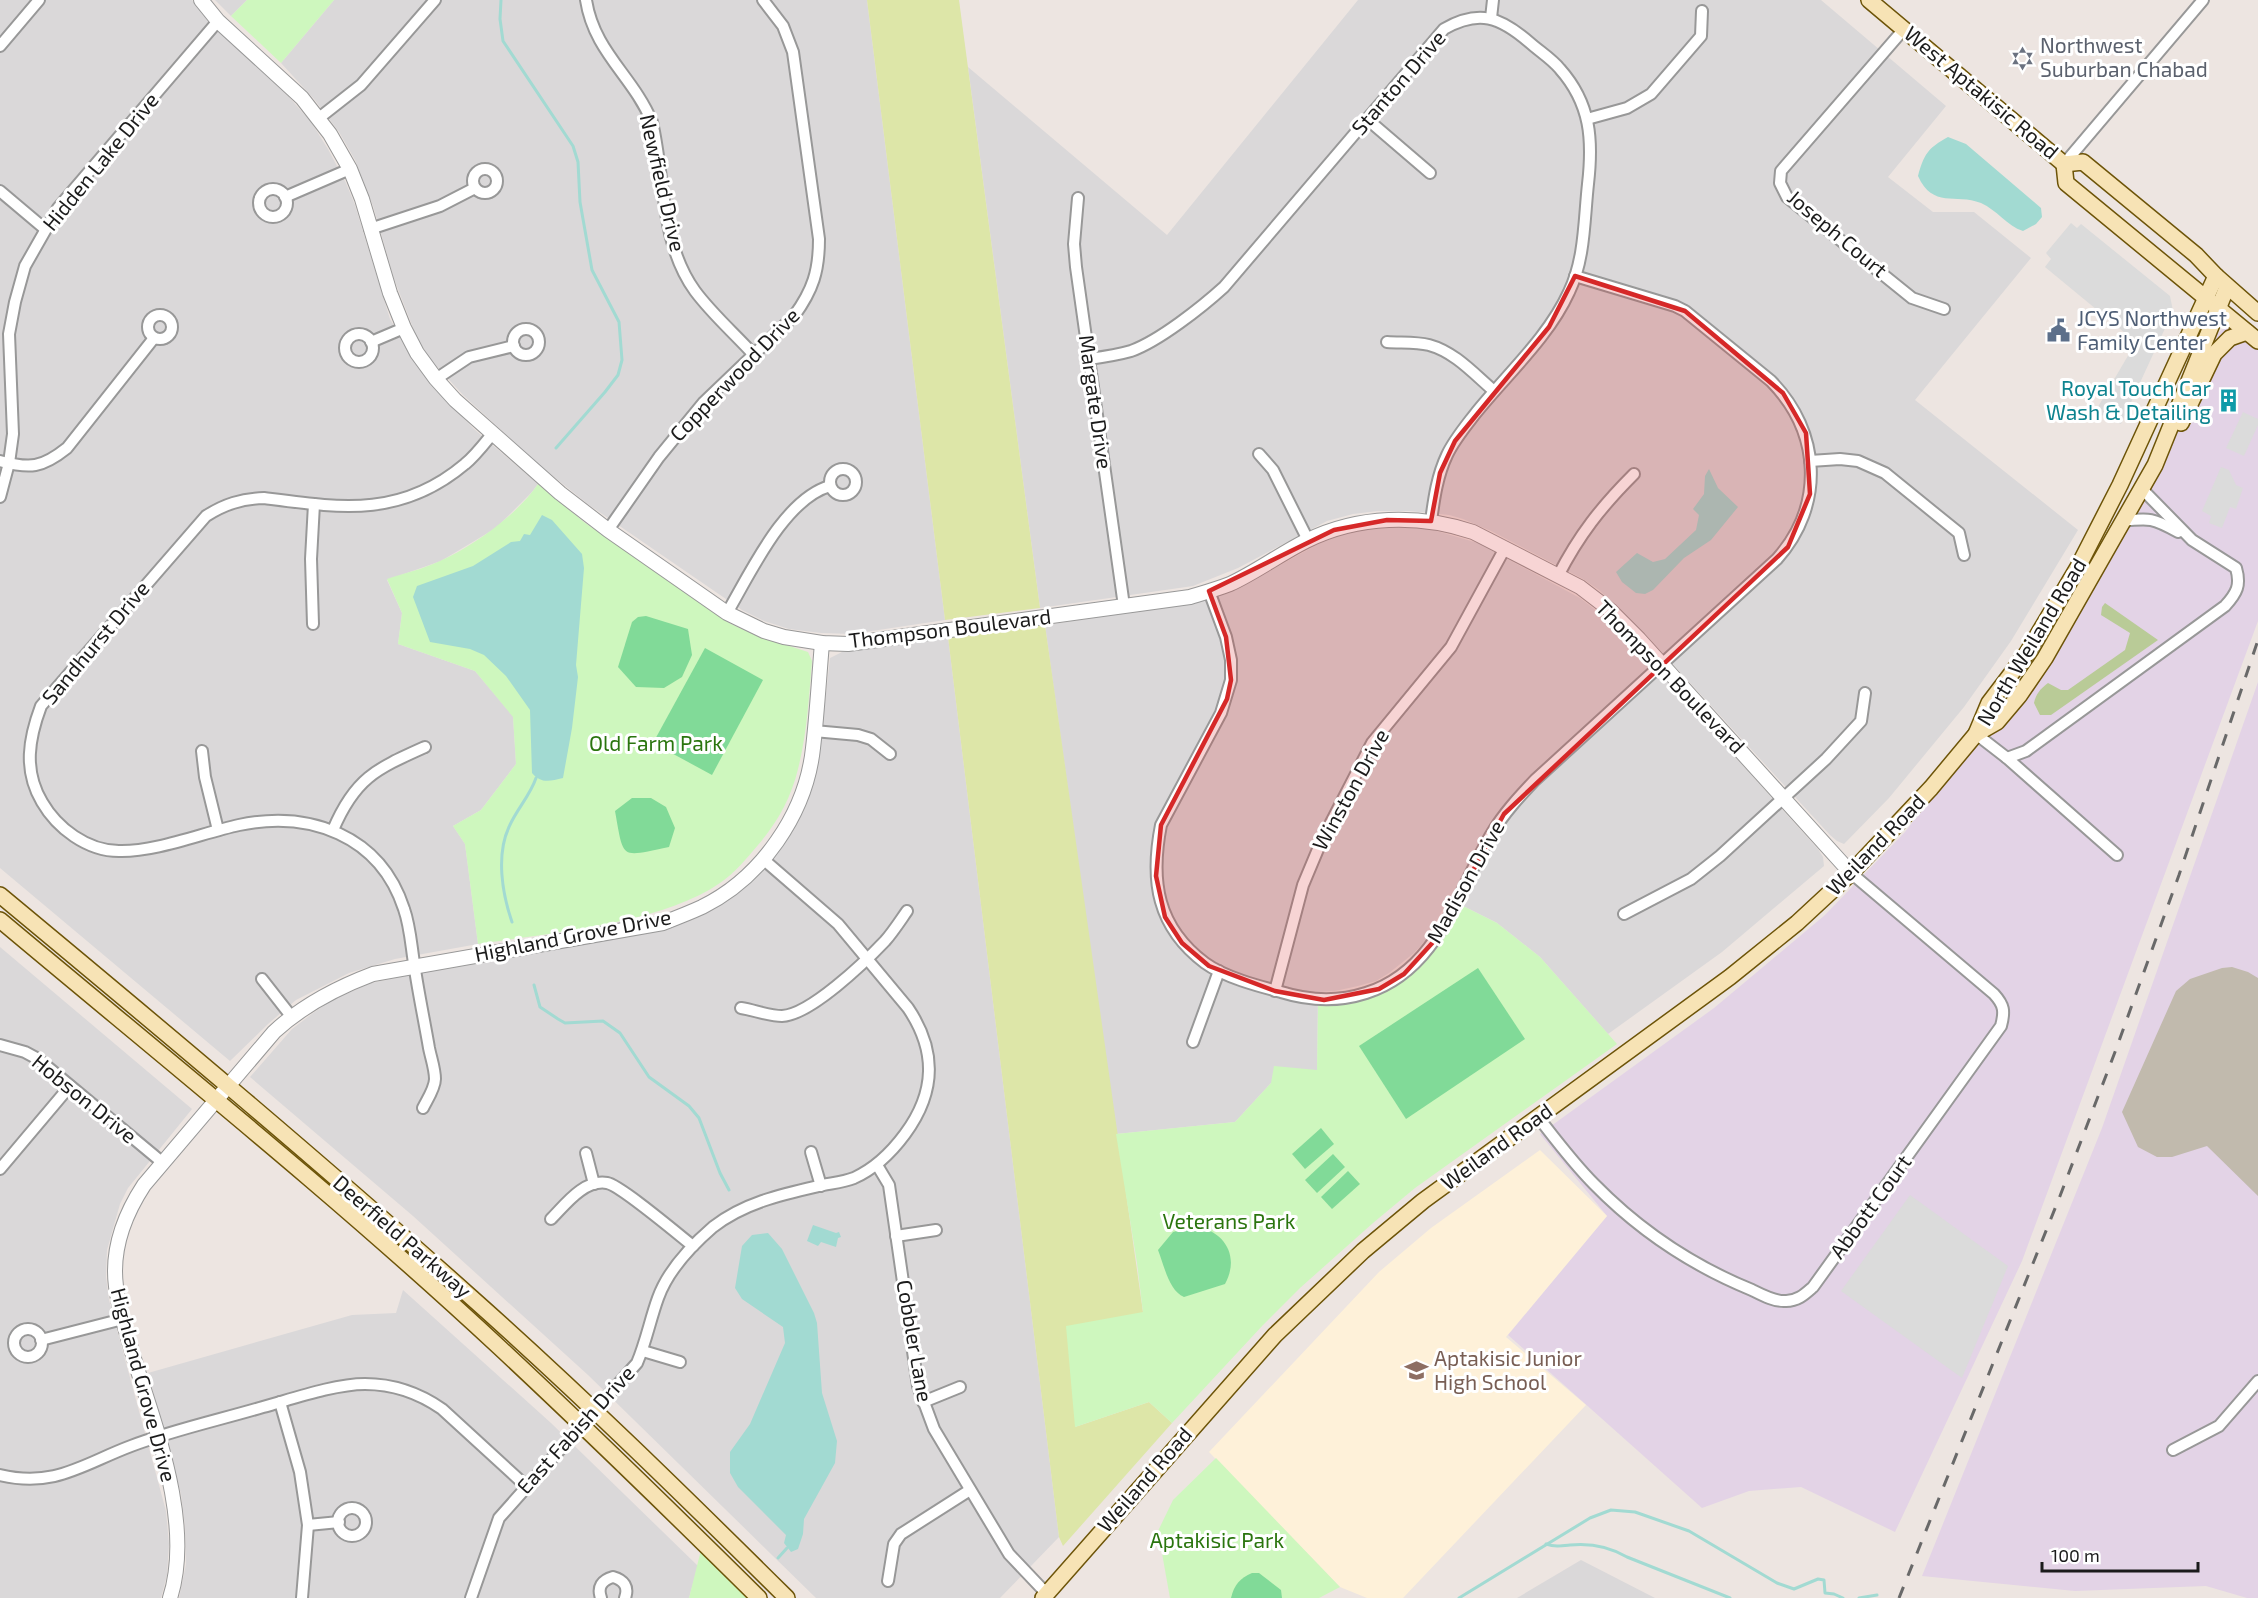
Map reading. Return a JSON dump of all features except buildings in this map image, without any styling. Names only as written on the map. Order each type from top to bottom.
[{"type":"main road","name":"West Aptakisic Road","points":[[1869,0],[2064,164],[2066,183],[2252,336]]},
{"type":"main road","name":"West Aptakisic Road","points":[[2064,164],[2083,162],[2196,255],[2258,314]]},
{"type":"main road","name":"North Weiland Road","points":[[1976,734],[1989,703],[2026,653],[2083,556],[2222,281]]},
{"type":"main road","name":"North Weiland Road","points":[[1976,734],[1997,722],[2045,658],[2155,465],[2212,302]]},
{"type":"main road","points":[[2141,488],[2157,473],[2214,354],[2230,338],[2252,336]]},
{"type":"main road","name":"Weiland Road","points":[[1044,1595],[1275,1335],[1316,1294],[1423,1201],[1730,977],[1797,923],[1851,873],[1895,827],[1976,734]]},
{"type":"main road","name":"Deerfield Parkway","points":[[0,895],[352,1192],[474,1300],[593,1410],[787,1598]]},
{"type":"main road","name":"Deerfield Parkway","points":[[0,920],[437,1291],[582,1425],[759,1598]]},
{"type":"main road","points":[[1030,1598],[1044,1595]]},
{"type":"street","points":[[0,46],[39,0]]},
{"type":"street","name":"Thompson Boulevard","points":[[201,0],[218,21],[302,98],[319,118],[350,169],[362,199],[390,293],[404,328],[417,354],[436,380],[560,493],[608,530],[727,613],[764,631],[784,637],[822,643],[848,644],[1165,602],[1230,584],[1308,540],[1334,530],[1368,522],[1431,521],[1473,532],[1580,587],[1604,604],[1662,664],[1851,873]]},
{"type":"street","points":[[319,118],[361,85],[435,0]]},
{"type":"street","name":"Newfield Drive","points":[[586,0],[593,30],[600,44],[646,107],[652,122],[669,230],[684,274],[702,299],[754,355]]},
{"type":"street","name":"Copperwood Drive","points":[[608,530],[679,432],[704,402],[784,327],[802,304],[814,282],[819,262],[819,240],[796,66],[783,26],[763,0]]},
{"type":"street","points":[[1431,521],[1435,493],[1446,457],[1455,441],[1549,327],[1570,291],[1581,255],[1592,152],[1587,119],[1575,90],[1560,68],[1515,30],[1491,18],[1493,0]]},
{"type":"street","points":[[2064,164],[2203,0]]},
{"type":"street","points":[[1587,119],[1627,108],[1651,94],[1701,36],[1702,11]]},
{"type":"street","name":"Stanton Drive","points":[[1089,359],[1133,350],[1203,306],[1224,287],[1444,29],[1467,19],[1491,18]]},
{"type":"street","name":"Hidden Lake Drive","points":[[0,497],[5,462],[13,434],[9,334],[25,266],[58,208],[218,21]]},
{"type":"street","name":"Joseph Court","points":[[1904,29],[1781,171],[1780,183],[1787,197],[1912,298],[1944,309]]},
{"type":"street","points":[[1366,119],[1430,173]]},
{"type":"street","points":[[285,197],[350,169]]},
{"type":"street","points":[[370,229],[440,206],[475,188]]},
{"type":"street","points":[[0,191],[45,229]]},
{"type":"street","name":"Margate Drive","points":[[1078,198],[1074,244],[1124,606]]},
{"type":"street","name":"Madison Drive","points":[[1209,591],[1226,637],[1232,680],[1221,714],[1161,825],[1156,852],[1156,876],[1165,917],[1173,932],[1194,955],[1220,971],[1275,991],[1295,996],[1339,999],[1380,989],[1404,974],[1422,957],[1440,932],[1491,834],[1504,814],[1535,780],[1788,547],[1804,515],[1810,494],[1810,461],[1806,433],[1783,393],[1685,311],[1575,276]]},
{"type":"street","points":[[371,342],[404,328]]},
{"type":"street","points":[[5,462],[32,467],[56,457],[67,448],[154,338]]},
{"type":"street","points":[[1387,342],[1427,345],[1440,349],[1452,355],[1494,391]]},
{"type":"street","points":[[436,380],[469,357],[514,346]]},
{"type":"street","name":"Sandhurst Drive","points":[[423,1108],[435,1081],[404,907],[388,878],[366,852],[333,830],[309,822],[281,819],[267,819],[135,851],[107,850],[82,841],[58,823],[39,796],[33,782],[28,757],[35,721],[41,706],[206,516],[237,500],[251,498],[349,507],[374,506],[417,495],[438,484],[466,463],[493,433]]},
{"type":"street","points":[[1259,454],[1274,470],[1308,540]]},
{"type":"street","points":[[1810,461],[1840,459],[1858,461],[1885,473],[1959,533],[1964,555]]},
{"type":"street","points":[[1558,576],[1570,552],[1592,519],[1634,474]]},
{"type":"street","points":[[727,613],[780,527],[812,493],[830,486]]},
{"type":"street","points":[[2141,488],[2192,540]]},
{"type":"street","points":[[313,624],[311,559],[314,504]]},
{"type":"street","points":[[2007,758],[2026,751],[2225,606],[2234,596],[2239,585],[2236,568],[2157,520],[2122,521]]},
{"type":"street","name":"Winston Drive","points":[[1275,991],[1304,885],[1321,842],[1372,743],[1451,647],[1505,548]]},
{"type":"street","name":"Highland Grove Drive","points":[[170,1598],[177,1560],[176,1524],[171,1488],[123,1319],[115,1271],[124,1220],[131,1204],[214,1100],[274,1032],[311,1002],[373,974],[663,923],[703,907],[732,888],[763,859],[782,835],[800,799],[813,749],[822,643]]},
{"type":"street","points":[[1624,914],[1691,879],[1784,798],[1826,759],[1861,721],[1864,693]]},
{"type":"street","points":[[814,731],[865,737],[890,754]]},
{"type":"street","points":[[1976,734],[2007,758],[2117,855]]},
{"type":"street","points":[[333,830],[343,808],[365,779],[379,769],[425,747]]},
{"type":"street","points":[[202,752],[205,777],[218,830]]},
{"type":"street","name":"East Fabish Drive","points":[[471,1598],[500,1518],[593,1410],[608,1398],[628,1375],[643,1351],[658,1298],[666,1280],[693,1246],[726,1218],[744,1208],[764,1200],[852,1178],[877,1165],[896,1147],[921,1110],[926,1096],[929,1068],[928,1053],[917,1021],[838,924],[763,859]]},
{"type":"street","name":"Abbott Court","points":[[1538,1117],[1572,1161],[1599,1189],[1674,1249],[1740,1285],[1775,1299],[1793,1301],[1803,1296],[1823,1274],[2001,1026],[2005,1012],[2002,1002],[1994,994],[1851,873]]},
{"type":"street","points":[[741,1008],[781,1016],[794,1014],[829,993],[886,939],[907,911]]},
{"type":"street","points":[[1193,1042],[1220,971]]},
{"type":"street","points":[[262,980],[291,1016]]},
{"type":"street","name":"Hobson Drive","points":[[0,1045],[25,1052],[38,1059],[163,1163]]},
{"type":"street","points":[[0,1169],[70,1086]]},
{"type":"street","points":[[811,1152],[821,1186]]},
{"type":"street","points":[[586,1153],[594,1184]]},
{"type":"street","name":"Cobbler Lane","points":[[877,1165],[888,1185],[918,1386],[923,1402],[934,1429],[1009,1554],[1044,1595]]},
{"type":"street","points":[[551,1219],[577,1192],[594,1184],[608,1182],[693,1246]]},
{"type":"street","points":[[896,1236],[936,1230]]},
{"type":"street","points":[[41,1340],[123,1319]]},
{"type":"street","points":[[643,1351],[680,1362]]},
{"type":"street","points":[[2173,1450],[2219,1426],[2258,1381]]},
{"type":"street","points":[[0,1475],[31,1479],[63,1475],[158,1437],[280,1402],[363,1384],[417,1394],[442,1409],[526,1486]]},
{"type":"street","points":[[923,1402],[960,1387]]},
{"type":"street","points":[[280,1402],[300,1472],[308,1525],[302,1598]]},
{"type":"street","points":[[888,1581],[894,1544],[901,1534],[970,1490]]},
{"type":"street","points":[[308,1525],[339,1522]]},
{"type":"street","points":[[602,1598],[600,1586],[608,1578],[613,1577],[623,1581],[626,1586],[625,1598]]},
{"type":"highlighted area","points":[[1575,276],[1685,311],[1783,393],[1806,433],[1810,494],[1788,547],[1504,814],[1435,940],[1404,974],[1379,989],[1324,1000],[1275,991],[1209,966],[1182,943],[1165,917],[1156,876],[1161,825],[1227,699],[1231,680],[1226,637],[1209,591],[1334,530],[1387,520],[1431,521],[1440,473],[1455,441],[1549,327]]},
{"type":"shaded area","points":[[0,0],[192,0],[218,29],[289,97],[311,122],[328,149],[355,205],[390,319],[427,379],[474,429],[538,484],[496,528],[441,561],[387,580],[402,613],[398,644],[475,671],[513,716],[516,764],[481,810],[453,826],[465,844],[478,944],[395,959],[349,973],[296,1000],[230,1061],[0,868]]},
{"type":"shaded area","points":[[215,0],[247,0],[231,16]]},
{"type":"shaded area","points":[[334,0],[867,0],[945,620],[852,634],[789,629],[764,621],[742,610],[589,505],[538,464],[463,395],[431,360],[417,338],[394,279],[373,206],[355,160],[339,132],[314,99],[281,63]]},
{"type":"shaded area","points":[[1358,0],[1821,0],[1946,106],[1888,177],[1933,212],[1974,212],[2031,258],[1915,400],[2078,530],[2011,641],[1964,707],[1889,798],[1844,844],[1830,835],[1646,635],[1599,590],[1583,579],[1463,519],[1449,515],[1409,511],[1353,514],[1327,521],[1238,568],[1193,586],[1040,608],[968,67],[1167,235]]},
{"type":"shaded area","points":[[2071,223],[2077,228],[2081,224],[2170,296],[2173,311],[2121,424],[2095,412],[2136,342],[2045,267],[2051,259],[2046,253]]},
{"type":"shaded area","points":[[2230,323],[2258,340],[2258,621],[2022,1261],[1895,1532],[1801,1487],[1749,1491],[1702,1508],[1508,1335],[1607,1216],[1540,1134],[1714,1008],[1825,915],[1905,832],[2063,625],[2148,487],[2212,338]]},
{"type":"shaded area","points":[[2243,412],[2258,419],[2258,425],[2244,456],[2226,448]]},
{"type":"shaded area","points":[[2221,467],[2229,470],[2236,485],[2243,488],[2236,509],[2230,507],[2222,528],[2209,523],[2211,516],[2202,511]]},
{"type":"shaded area","points":[[1400,527],[1430,529],[1478,543],[1580,598],[1602,615],[1643,655],[1818,849],[1823,857],[1824,866],[1722,952],[1608,1034],[1540,957],[1497,923],[1449,899],[1426,940],[1389,973],[1376,981],[1358,986],[1318,992],[1317,1070],[1271,1083],[1235,1122],[1116,1134],[1045,625],[1196,603],[1255,579],[1327,539],[1353,531]]},
{"type":"shaded area","points":[[948,637],[1059,1537],[1000,1598],[816,1598],[588,1375],[413,1216],[250,1077],[292,1029],[332,1000],[371,983],[646,933],[687,921],[711,909],[794,827],[807,801],[815,778],[830,658],[842,652]]},
{"type":"shaded area","points":[[2258,682],[2258,1598],[2247,1598],[2206,1586],[2075,1591],[1922,1576],[2102,1128]]},
{"type":"shaded area","points":[[0,947],[192,1109],[128,1188],[120,1204],[107,1250],[106,1277],[109,1300],[166,1511],[169,1544],[167,1575],[161,1598],[0,1598]]},
{"type":"shaded area","points":[[2232,967],[2258,978],[2258,1196],[2207,1146],[2172,1157],[2157,1157],[2138,1147],[2122,1112],[2176,991],[2190,979]]},
{"type":"shaded area","name":"Aptakisic Junior High School","points":[[1540,1150],[1607,1216],[1506,1337],[1586,1405],[1403,1598],[1367,1598],[1340,1587],[1209,1452],[1379,1272],[1431,1228]]},
{"type":"shaded area","points":[[1910,1195],[2008,1266],[1962,1378],[1841,1291]]},
{"type":"shaded area","points":[[403,1290],[551,1423],[698,1566],[689,1598],[179,1598],[186,1564],[181,1494],[148,1373],[352,1315],[396,1313]]},
{"type":"shaded area","points":[[1581,1560],[1655,1598],[1517,1598]]},
{"type":"green space","points":[[247,0],[334,0],[281,63],[231,16]]},
{"type":"green space","points":[[867,0],[959,0],[1040,608],[945,620]]},
{"type":"green space","name":"Old Farm Park","points":[[538,484],[584,522],[731,624],[755,635],[808,652],[812,661],[806,729],[795,780],[782,810],[754,850],[720,883],[696,897],[636,917],[570,931],[478,944],[465,844],[453,826],[481,810],[516,764],[513,717],[475,671],[398,644],[402,613],[387,579],[434,564],[466,547],[506,518]]},
{"type":"green space","points":[[2105,603],[2158,640],[2051,715],[2040,715],[2034,703],[2039,692],[2048,683],[2061,690],[2068,690],[2125,650],[2130,633],[2101,615]]},
{"type":"green space","points":[[646,616],[688,629],[692,655],[682,677],[664,688],[636,687],[618,667],[632,622],[638,617]]},
{"type":"green space","points":[[1045,625],[1143,1312],[1075,1427],[1149,1402],[1172,1423],[1063,1546],[1059,1537],[948,637]]},
{"type":"green space","points":[[705,648],[763,680],[712,775],[653,743]]},
{"type":"green space","points":[[632,798],[651,798],[666,807],[675,828],[669,847],[633,853],[627,852],[623,847],[615,811]]},
{"type":"green space","name":"Veterans Park","points":[[1463,906],[1497,923],[1540,957],[1617,1044],[1415,1188],[1373,1223],[1300,1288],[1172,1423],[1149,1402],[1075,1427],[1066,1326],[1143,1312],[1116,1134],[1235,1122],[1271,1083],[1274,1066],[1317,1070],[1318,1006],[1364,999],[1397,984],[1423,963],[1434,950]]},
{"type":"green space","points":[[1478,968],[1525,1039],[1406,1119],[1359,1046]]},
{"type":"green space","points":[[1321,1128],[1334,1144],[1305,1169],[1292,1154]]},
{"type":"green space","points":[[1333,1154],[1345,1167],[1317,1193],[1305,1180]]},
{"type":"green space","points":[[1348,1171],[1360,1184],[1332,1209],[1321,1197]]},
{"type":"green space","points":[[1196,1226],[1206,1229],[1222,1240],[1230,1255],[1231,1264],[1225,1284],[1184,1297],[1174,1289],[1158,1250],[1173,1232]]},
{"type":"green space","name":"Aptakisic Park","points":[[1216,1458],[1340,1587],[1319,1598],[1170,1598],[1158,1531],[1173,1500]]},
{"type":"green space","points":[[701,1550],[749,1598],[689,1598]]},
{"type":"green space","points":[[1252,1573],[1259,1573],[1281,1590],[1282,1598],[1231,1598],[1238,1582]]},
{"type":"water","points":[[1948,137],[1966,144],[2041,208],[2042,217],[2036,224],[2023,231],[2012,226],[1981,203],[1945,198],[1931,193],[1918,176],[1920,168],[1928,152]]},
{"type":"water","points":[[1709,469],[1718,488],[1738,507],[1711,540],[1684,558],[1653,590],[1645,594],[1636,593],[1622,582],[1616,572],[1637,553],[1653,562],[1665,559],[1696,530],[1699,515],[1693,509],[1704,494],[1705,476]]},
{"type":"water","points":[[542,515],[552,520],[582,554],[584,568],[576,665],[578,677],[572,728],[563,778],[546,781],[532,773],[530,710],[506,676],[484,655],[470,649],[430,642],[413,597],[417,586],[473,566],[511,542],[520,541],[524,534],[530,535]]},
{"type":"water","points":[[813,1225],[839,1232],[841,1237],[838,1238],[836,1247],[821,1242],[818,1246],[807,1241]]},
{"type":"water","points":[[768,1233],[782,1249],[814,1313],[817,1323],[822,1393],[837,1441],[835,1463],[804,1519],[803,1534],[798,1549],[791,1552],[784,1543],[786,1535],[738,1487],[730,1473],[730,1452],[750,1424],[785,1343],[783,1327],[742,1299],[735,1288],[742,1246],[752,1235]]},
{"type":"waterway","points":[[501,0],[500,19],[503,41],[573,146],[578,162],[580,202],[592,270],[619,322],[622,360],[618,375],[556,448]]},
{"type":"waterway","points":[[512,922],[503,887],[503,850],[509,827],[536,778]]},
{"type":"waterway","points":[[534,985],[540,1007],[565,1023],[603,1021],[620,1033],[649,1077],[689,1106],[699,1118],[729,1190]]},
{"type":"waterway","points":[[1459,1598],[1590,1518],[1611,1510],[1635,1512],[1689,1531],[1777,1583],[1794,1589],[1818,1579],[1824,1580],[1825,1593],[1843,1598]]},
{"type":"waterway","points":[[1546,1544],[1607,1548],[1730,1598]]},
{"type":"waterway","points":[[778,1558],[787,1548]]},
{"type":"waterway","points":[[1859,1598],[1877,1595]]},
{"type":"railway","points":[[1899,1598],[2060,1196],[2115,1052],[2179,875],[2258,640]]},
{"type":"place","name":"Northwest Suburban Chabad","points":[[2022,58]]},
{"type":"place","name":"JCYS Northwest Family Center","points":[[2059,331]]},
{"type":"place","name":"Royal Touch Car Wash & Detailing","points":[[2229,401]]},
{"type":"place","name":"Aptakisic Junior High School","points":[[1416,1371]]}]
